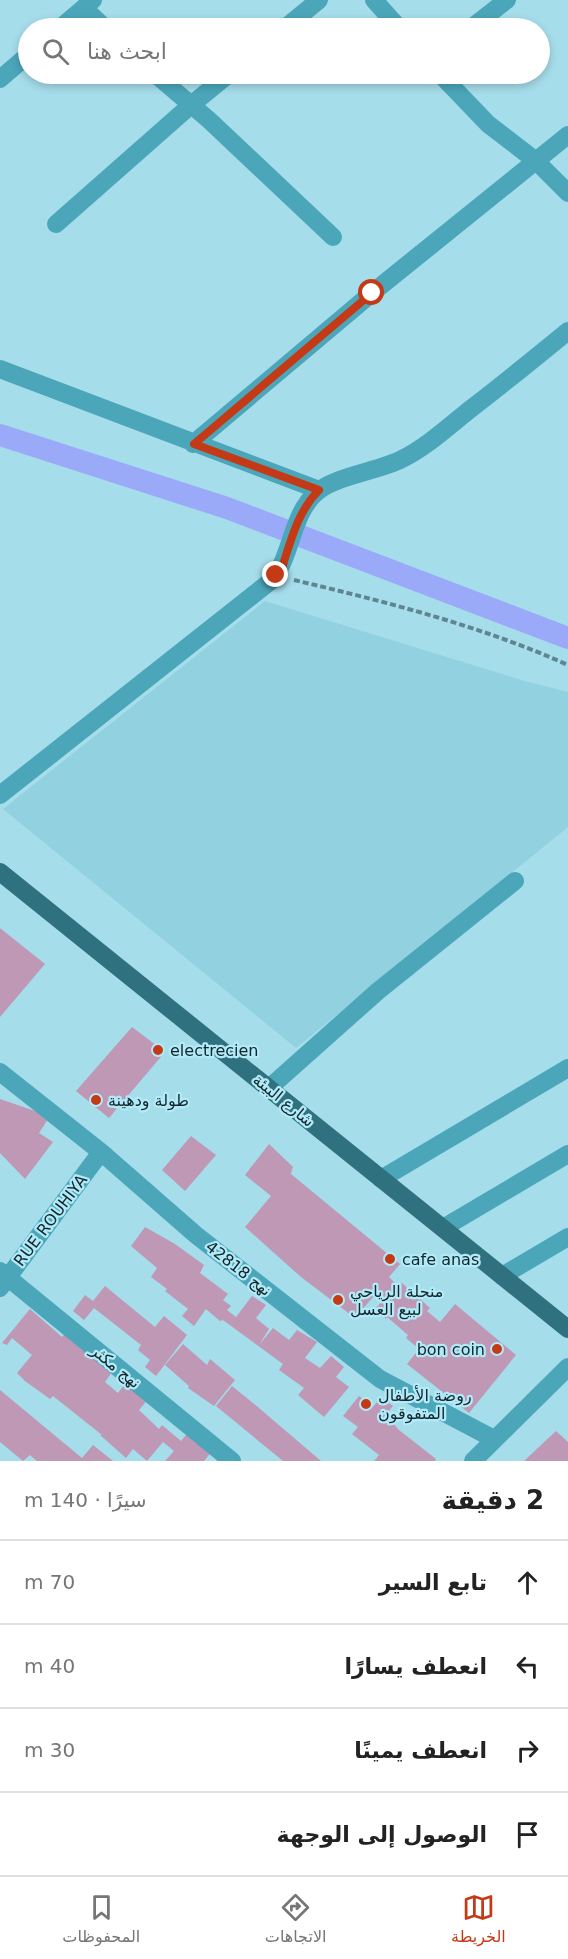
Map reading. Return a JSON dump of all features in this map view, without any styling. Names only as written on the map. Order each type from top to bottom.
[{"type":"main road","name":"شارع البيئة","points":[[0,872],[568,1329]]},
{"type":"street","points":[[297,18],[319,0]]},
{"type":"street","points":[[374,0],[390,18]]},
{"type":"street","points":[[484,18],[507,0]]},
{"type":"street","points":[[72,18],[88,4],[98,18]]},
{"type":"street","points":[[0,79],[18,64]]},
{"type":"street","points":[[166,84],[333,237]]},
{"type":"street","points":[[56,224],[190,105],[217,84]]},
{"type":"street","points":[[450,84],[488,124],[536,161],[568,193]]},
{"type":"street","points":[[194,444],[372,293],[568,135]]},
{"type":"street","points":[[0,795],[259,592],[279,572],[300,516],[308,501],[319,490],[351,476],[402,460],[430,442],[568,331]]},
{"type":"street","points":[[0,369],[319,490]]},
{"type":"street","points":[[269,1088],[378,991],[515,881]]},
{"type":"street","points":[[381,1179],[568,1068]]},
{"type":"street","name":"نهج 42818","points":[[0,1072],[101,1152],[196,1235],[380,1379],[494,1439]]},
{"type":"street","name":"RUE ROUHIYA","points":[[3,1279],[101,1152]]},
{"type":"street","points":[[443,1228],[568,1154]]},
{"type":"street","points":[[502,1276],[568,1237]]},
{"type":"street","name":"نهج مكثر","points":[[3,1279],[232,1461]]},
{"type":"street","points":[[473,1461],[568,1367]]},
{"type":"path","points":[[279,572],[524,645],[568,665]]},
{"type":"shaded area","points":[[265,601],[525,681],[568,692],[568,827],[296,1048],[3,809]]},
{"type":"building","points":[[0,928],[45,964],[0,1017]]},
{"type":"building","points":[[132,1027],[165,1052],[109,1118],[76,1091]]},
{"type":"building","points":[[0,1099],[38,1112],[48,1119],[39,1133],[53,1142],[25,1179],[0,1153]]},
{"type":"building","points":[[191,1136],[216,1155],[185,1191],[162,1170]]},
{"type":"building","points":[[269,1144],[293,1167],[290,1176],[291,1174],[400,1264],[389,1277],[396,1288],[402,1283],[430,1308],[427,1311],[440,1322],[455,1304],[516,1355],[469,1413],[407,1364],[419,1349],[406,1338],[408,1335],[375,1310],[381,1302],[373,1297],[355,1318],[301,1277],[245,1227],[271,1196],[245,1175]]},
{"type":"building","points":[[145,1227],[175,1244],[204,1265],[200,1273],[228,1294],[223,1300],[231,1306],[227,1310],[236,1317],[252,1296],[266,1305],[256,1318],[269,1329],[259,1345],[273,1328],[289,1340],[297,1330],[317,1342],[305,1358],[320,1368],[331,1356],[344,1367],[336,1377],[349,1387],[324,1417],[298,1395],[304,1388],[279,1370],[283,1364],[223,1320],[220,1321],[206,1309],[194,1326],[182,1316],[188,1309],[151,1277],[157,1268],[131,1246]]},
{"type":"building","points":[[105,1286],[155,1327],[164,1316],[187,1335],[156,1376],[145,1367],[150,1360],[138,1350],[141,1345],[94,1308],[84,1320],[73,1311],[85,1295],[93,1301]]},
{"type":"building","points":[[30,1309],[62,1337],[68,1330],[115,1368],[105,1382],[118,1393],[128,1380],[150,1397],[139,1410],[159,1429],[162,1425],[181,1441],[190,1430],[213,1450],[204,1461],[165,1461],[174,1451],[163,1442],[147,1461],[133,1449],[126,1458],[100,1435],[102,1435],[53,1396],[50,1399],[25,1381],[17,1373],[32,1355],[12,1338],[7,1345],[2,1343]]},
{"type":"building","points":[[183,1344],[207,1365],[210,1359],[235,1380],[214,1406],[188,1388],[189,1386],[165,1365]]},
{"type":"building","points":[[232,1386],[321,1461],[283,1461],[216,1406]]},
{"type":"building","points":[[0,1390],[82,1458],[93,1445],[113,1461],[37,1461],[30,1455],[23,1461],[0,1442]]},
{"type":"building","points":[[359,1396],[373,1407],[381,1397],[393,1406],[383,1418],[391,1421],[436,1459],[435,1461],[374,1461],[379,1455],[352,1434],[358,1427],[343,1416]]},
{"type":"building","points":[[556,1431],[568,1442],[568,1461],[524,1461]]},
{"type":"waterway","points":[[0,435],[227,508],[568,638]]},
{"type":"place","name":"electrecien","points":[[158,1050]]},
{"type":"place","name":"طولة ودهينة","points":[[96,1100]]},
{"type":"place","name":"cafe anas","points":[[390,1259]]},
{"type":"place","name":"منحلة الرياحي لبيع العسل","points":[[338,1300]]},
{"type":"place","name":"bon coin","points":[[497,1349]]},
{"type":"place","name":"روضة الأطفال المتفوقون","points":[[366,1404]]},
{"type":"route","points":[[276,575],[282,568],[300,516],[308,501],[319,490],[194,444],[372,293]]}]
